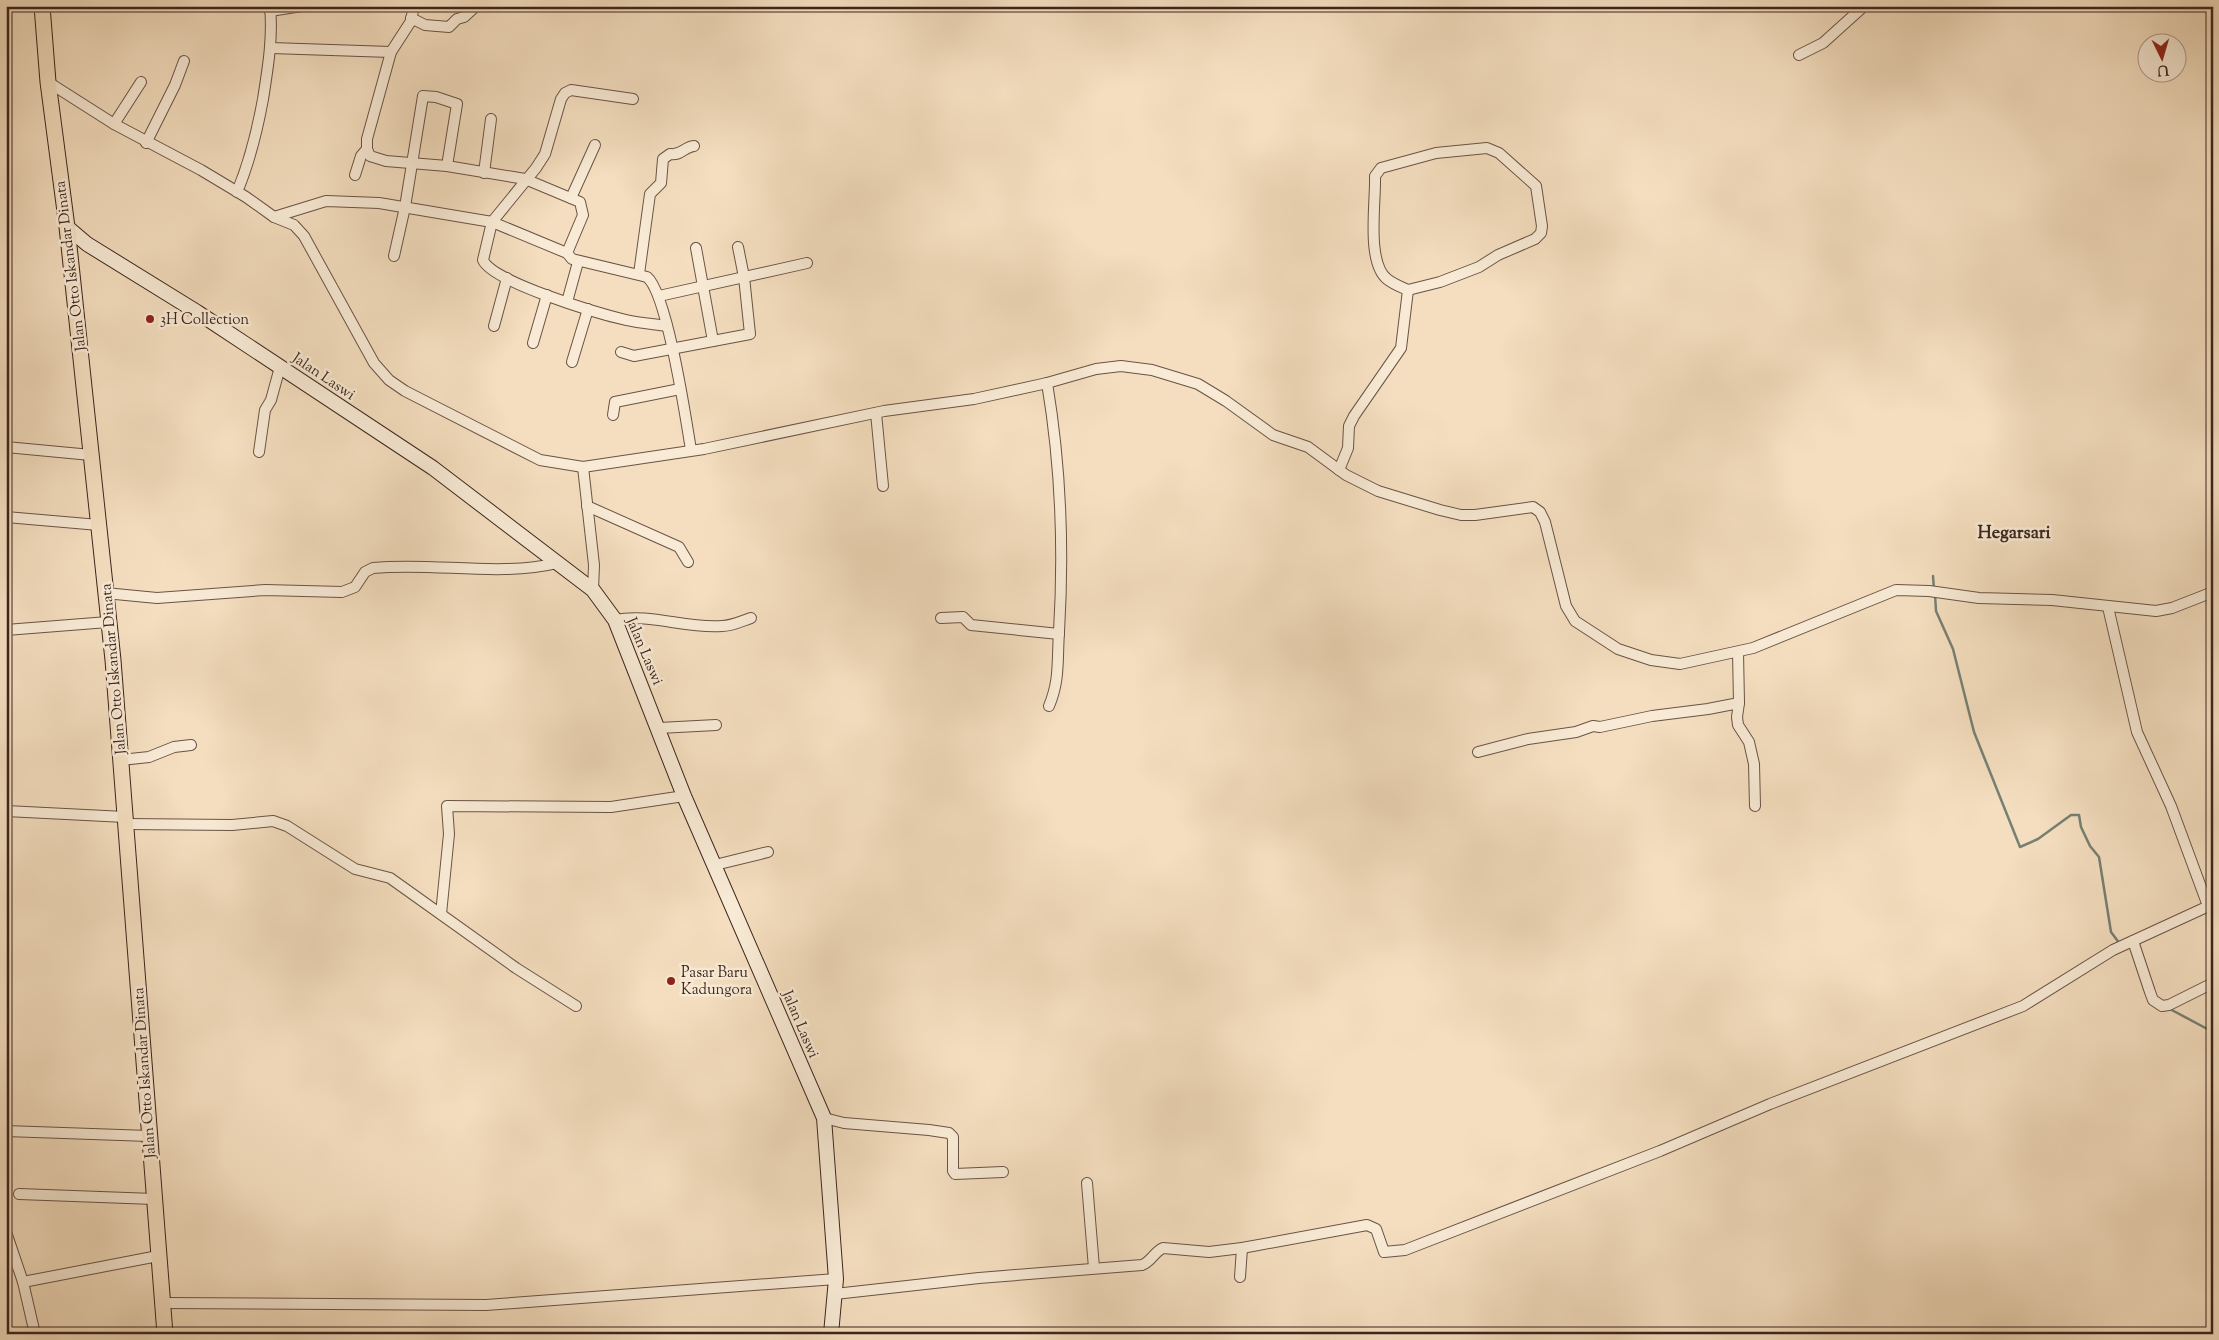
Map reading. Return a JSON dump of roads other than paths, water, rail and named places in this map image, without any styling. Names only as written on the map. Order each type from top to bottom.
[{"type":"main road","name":"Jalan Otto Iskandar Dinata","points":[[42,6],[48,82],[67,227],[113,660],[148,1136],[165,1334]]},
{"type":"street","points":[[237,192],[249,165],[268,76],[271,48],[270,8],[302,6]]},
{"type":"street","points":[[409,6],[413,10],[409,22],[390,52],[367,139],[367,149],[370,156],[386,161],[447,166],[526,179],[580,202],[583,215],[567,253]]},
{"type":"street","points":[[409,22],[449,27],[476,6]]},
{"type":"street","points":[[1799,55],[1823,43],[1864,6]]},
{"type":"street","points":[[271,48],[390,52]]},
{"type":"street","points":[[146,143],[175,85],[184,61]]},
{"type":"street","points":[[48,82],[146,143],[201,170],[274,217],[294,226],[304,236],[374,363],[389,380],[421,400],[540,460],[583,467],[692,450],[876,413],[974,399],[1047,383],[1096,369],[1120,366],[1152,370],[1198,384],[1226,401],[1273,435],[1308,447],[1339,470],[1378,491],[1461,515],[1475,515],[1533,507],[1540,512],[1545,522],[1566,606],[1575,621],[1618,650],[1651,660],[1680,664],[1753,648],[1896,590],[1929,591],[1979,598],[2052,600],[2156,611],[2172,608],[2213,592]]},
{"type":"street","points":[[114,124],[141,82]]},
{"type":"street","points":[[632,99],[571,90],[565,93],[560,99],[545,154],[536,168],[492,222],[483,260],[485,265],[507,278],[547,295],[626,320],[667,326]]},
{"type":"street","points":[[394,256],[405,207],[421,101],[425,95],[457,104],[447,166]]},
{"type":"street","points":[[484,173],[491,120]]},
{"type":"street","points":[[571,198],[595,145]]},
{"type":"street","points":[[639,274],[650,194],[661,183],[664,159],[670,154],[676,155],[685,148],[694,146]]},
{"type":"street","points":[[1486,148],[1499,153],[1536,186],[1542,226],[1541,233],[1535,239],[1498,254],[1479,267],[1440,282],[1408,290],[1386,279],[1379,268],[1374,228],[1375,176],[1381,168],[1436,153],[1486,148]]},
{"type":"street","points":[[355,175],[361,156],[367,149]]},
{"type":"street","points":[[274,217],[326,201],[379,203],[405,207],[492,222],[567,253],[578,262],[639,274],[651,280],[659,296],[667,326],[692,450]]},
{"type":"street","name":"Jalan Laswi","points":[[67,227],[87,244],[197,312],[433,468],[593,590],[615,620],[659,728],[684,796],[824,1118],[836,1279],[831,1334]]},
{"type":"street","points":[[621,352],[634,356],[750,334],[744,277],[738,247]]},
{"type":"street","points":[[696,248],[713,341]]},
{"type":"street","points":[[567,302],[578,262]]},
{"type":"street","points":[[659,296],[807,263]]},
{"type":"street","points":[[494,326],[507,278]]},
{"type":"street","points":[[1339,470],[1348,448],[1349,426],[1354,416],[1401,348],[1408,290]]},
{"type":"street","points":[[533,343],[547,295]]},
{"type":"street","points":[[572,362],[588,309]]},
{"type":"street","points":[[259,452],[265,410],[271,400],[280,367]]},
{"type":"street","points":[[1047,383],[1056,436],[1060,510],[1061,590],[1058,674],[1056,690],[1049,706]]},
{"type":"street","points":[[613,415],[614,402],[680,389]]},
{"type":"street","points":[[876,413],[883,486]]},
{"type":"street","points":[[6,447],[90,455]]},
{"type":"street","points":[[583,467],[594,565],[593,590]]},
{"type":"street","points":[[588,506],[679,547],[688,562]]},
{"type":"street","points":[[6,517],[98,525]]},
{"type":"street","points":[[106,593],[157,598],[265,590],[342,592],[355,587],[365,572],[373,568],[438,567],[509,570],[558,564]]},
{"type":"street","points":[[835,1294],[1094,1268],[1142,1265],[1156,1251],[1162,1248],[1199,1252],[1242,1248],[1368,1225],[1376,1229],[1384,1252],[1405,1250],[1660,1151],[1770,1104],[2023,1006],[2113,950],[2210,905],[2171,806],[2137,732],[2108,607]]},
{"type":"street","points":[[615,620],[629,617],[654,618],[724,626],[751,618]]},
{"type":"street","points":[[941,618],[963,617],[971,625],[1058,634]]},
{"type":"street","points":[[6,630],[108,622]]},
{"type":"street","points":[[1738,652],[1739,703],[1737,717],[1738,725],[1749,742],[1754,764],[1755,806]]},
{"type":"street","points":[[1478,752],[1528,738],[1576,732],[1592,726],[1600,727],[1652,716],[1739,703]]},
{"type":"street","points":[[659,728],[716,725]]},
{"type":"street","points":[[121,760],[149,757],[174,747],[191,745]]},
{"type":"street","points":[[441,914],[449,834],[447,806],[611,807],[684,796]]},
{"type":"street","points":[[6,812],[126,821],[232,824],[273,821],[287,826],[355,869],[390,878],[516,968],[576,1006]]},
{"type":"street","points":[[715,865],[768,852]]},
{"type":"street","points":[[2131,942],[2145,982],[2156,1003],[2162,1006],[2169,1004],[2213,983]]},
{"type":"street","points":[[824,1118],[844,1123],[949,1133],[953,1137],[953,1171],[955,1174],[1003,1172]]},
{"type":"street","points":[[6,1131],[148,1136]]},
{"type":"street","points":[[1087,1183],[1094,1268]]},
{"type":"street","points":[[19,1194],[154,1199]]},
{"type":"street","points":[[6,1232],[23,1282],[35,1334]]},
{"type":"street","points":[[1240,1277],[1242,1248]]},
{"type":"street","points":[[23,1282],[158,1256]]},
{"type":"street","points":[[162,1302],[486,1305],[836,1279]]},
{"type":"waterway","points":[[1933,576],[1934,589]]},
{"type":"waterway","points":[[1935,594],[1936,611],[1953,649],[1974,732],[2020,847],[2038,839],[2071,815],[2079,815],[2081,827],[2090,846],[2099,857],[2111,932],[2120,944]]},
{"type":"waterway","points":[[2168,1008],[2213,1032]]},
{"type":"place","name":"3H Collection","points":[[150,319]]},
{"type":"place","name":"Pasar Baru Kadungora","points":[[671,981]]},
{"type":"district","name":"Hegarsari","points":[[2014,532]]}]
